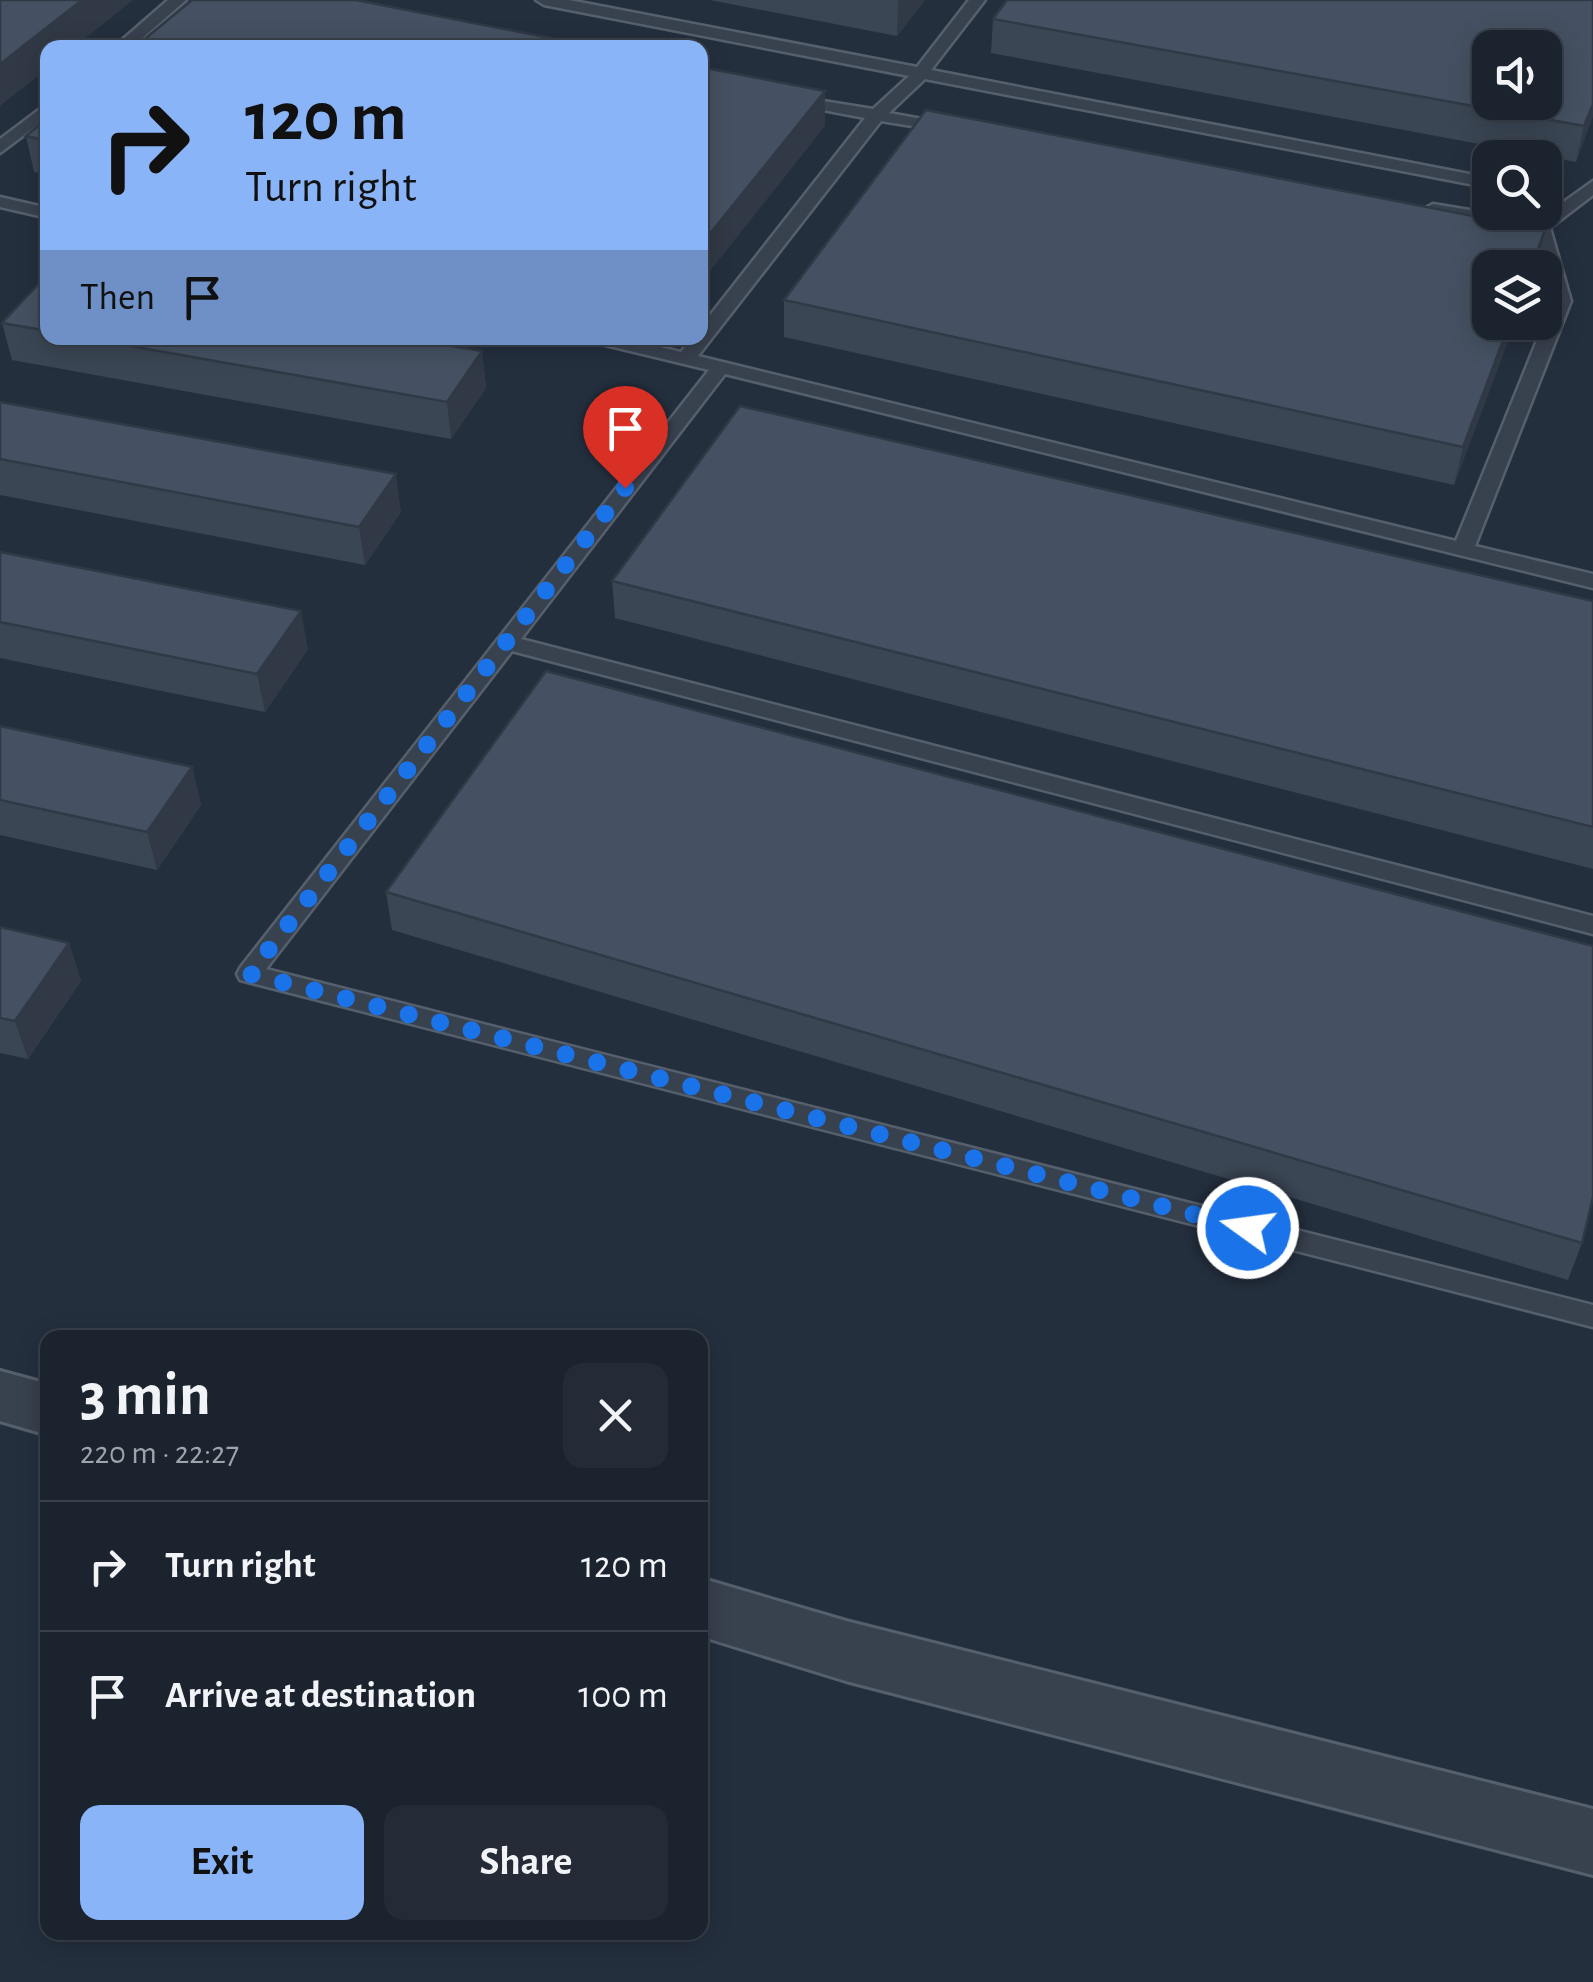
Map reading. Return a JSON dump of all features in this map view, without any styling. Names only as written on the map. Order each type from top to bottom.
[{"type":"street","points":[[0,1396],[40,1408]]},
{"type":"street","points":[[708,1609],[846,1651],[1593,1842]]},
{"type":"lane","points":[[130,40],[178,0]]},
{"type":"lane","points":[[544,0],[1472,180]]},
{"type":"lane","points":[[708,330],[875,117],[918,75],[977,0]]},
{"type":"lane","points":[[778,96],[973,133]]},
{"type":"lane","points":[[0,148],[40,115]]},
{"type":"lane","points":[[1562,210],[1593,186]]},
{"type":"lane","points":[[1562,196],[1576,199]]},
{"type":"lane","points":[[0,202],[40,211]]},
{"type":"lane","points":[[1404,204],[1472,215]]},
{"type":"lane","points":[[1463,548],[1562,301],[1542,230]]},
{"type":"lane","points":[[632,345],[1593,581]]},
{"type":"lane","points":[[687,357],[696,345]]},
{"type":"lane","points":[[722,366],[250,974],[1593,1316]]},
{"type":"lane","points":[[504,642],[1593,925]]},
{"type":"building","points":[[0,0],[82,0],[0,64]]},
{"type":"building","points":[[192,0],[356,0],[560,40],[144,40]]},
{"type":"building","points":[[1007,0],[1593,0],[1593,104],[1584,126],[1551,120],[1562,120],[1562,30],[1472,30],[1472,106],[993,19]]},
{"type":"building","points":[[708,69],[825,91],[708,236]]},
{"type":"building","points":[[926,110],[1472,216],[1472,230],[1545,230],[1538,250],[1472,250],[1472,340],[1503,340],[1463,447],[784,300]]},
{"type":"building","points":[[40,125],[40,139],[26,136]]},
{"type":"building","points":[[40,282],[40,330],[2,323]]},
{"type":"building","points":[[125,345],[445,345],[482,351],[447,402]]},
{"type":"building","points":[[0,402],[396,474],[359,527],[0,459]]},
{"type":"building","points":[[740,406],[1593,601],[1593,827],[612,581]]},
{"type":"building","points":[[0,552],[301,611],[257,674],[0,622]]},
{"type":"building","points":[[546,671],[1593,946],[1593,1197],[1582,1243],[386,892]]},
{"type":"building","points":[[0,726],[192,767],[147,832],[0,800]]},
{"type":"building","points":[[0,927],[69,943],[15,1021],[0,1018]]},
{"type":"route","points":[[625,488],[250,974],[1248,1228]]}]
